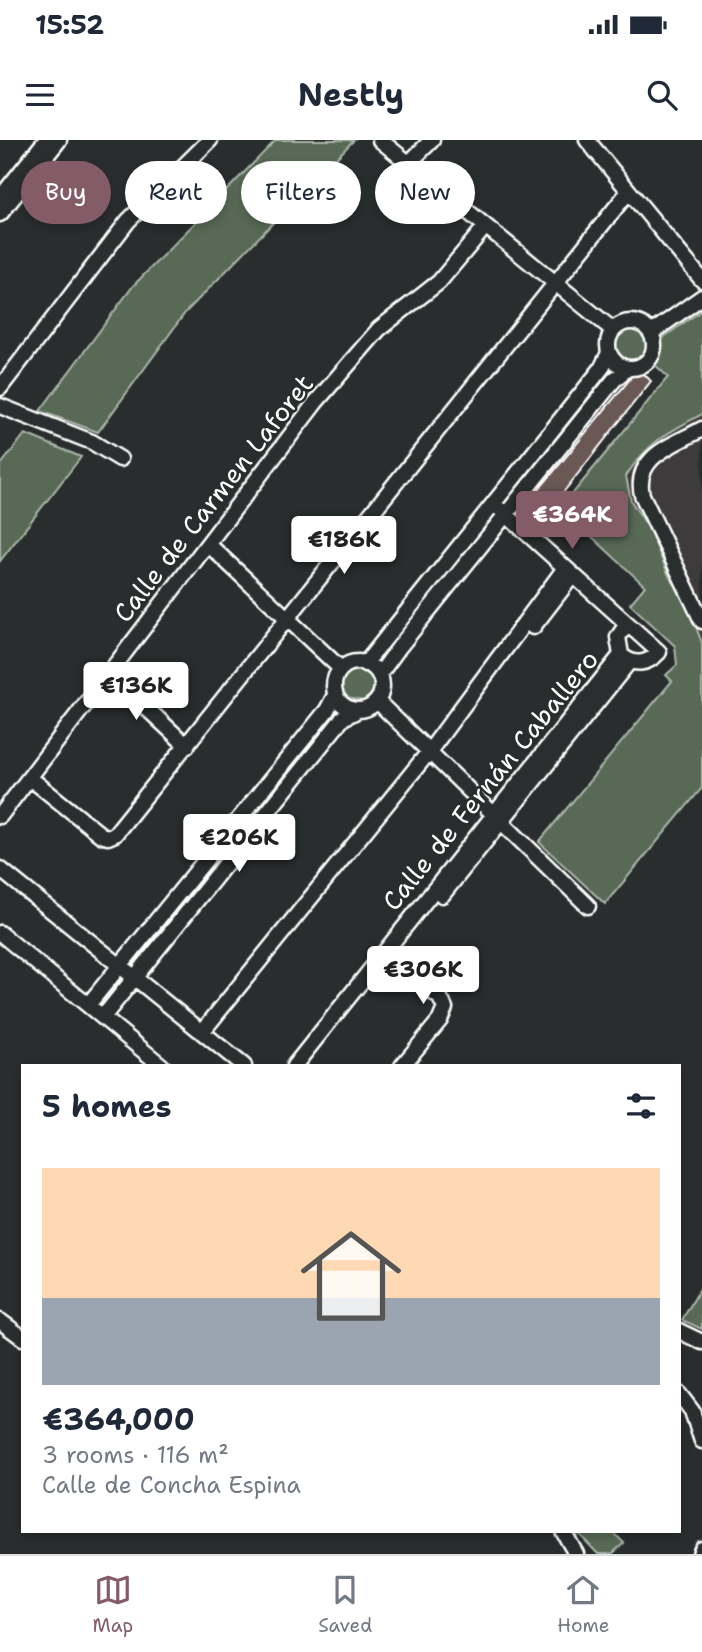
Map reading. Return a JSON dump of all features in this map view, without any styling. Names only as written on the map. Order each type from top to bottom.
[{"type":"street","points":[[0,198],[6,181],[46,140]]},
{"type":"street","points":[[0,214],[59,140]]},
{"type":"street","points":[[0,388],[128,222],[210,140]]},
{"type":"street","points":[[380,140],[406,161]]},
{"type":"street","points":[[411,161],[432,140]]},
{"type":"street","points":[[587,140],[702,280]]},
{"type":"street","points":[[32,775],[107,829],[184,743],[627,189]]},
{"type":"street","points":[[475,219],[613,330]]},
{"type":"street","name":"Calle de Carmen Laforet","points":[[0,816],[316,402],[379,329],[439,282],[485,227]]},
{"type":"street","points":[[651,333],[702,297]]},
{"type":"street","points":[[365,664],[601,369],[609,353],[608,341],[613,330],[618,325],[633,321],[647,327],[654,340],[653,355],[643,365],[628,368],[614,380],[379,675]]},
{"type":"street","points":[[609,353],[617,363],[628,368]]},
{"type":"street","points":[[0,406],[92,442],[120,459]]},
{"type":"street","points":[[702,429],[650,460],[641,470],[639,481],[642,495],[702,621]]},
{"type":"street","points":[[494,503],[659,652],[653,659],[641,664],[625,659],[618,637],[627,624]]},
{"type":"street","points":[[208,544],[341,669]]},
{"type":"street","points":[[205,1034],[430,754],[569,571]]},
{"type":"street","name":"Calle de Fernán Caballero","points":[[296,1064],[388,955],[625,659]]},
{"type":"street","points":[[88,1005],[327,710],[335,695],[334,681],[341,669],[352,663],[365,664],[379,675],[382,688],[377,701],[343,718],[103,1017]]},
{"type":"street","points":[[108,673],[184,743]]},
{"type":"street","points":[[335,695],[347,708],[358,710]]},
{"type":"street","points":[[377,701],[588,906]]},
{"type":"street","points":[[0,869],[242,1064]]},
{"type":"street","points":[[0,933],[160,1064]]},
{"type":"street","points":[[388,955],[440,998],[445,1008],[440,1020],[404,1064]]},
{"type":"street","name":"Calle de Fernán Caballero","points":[[306,1064],[388,955]]},
{"type":"street","points":[[0,1321],[21,1337]]},
{"type":"street","points":[[681,1332],[702,1342]]},
{"type":"street","points":[[681,1397],[692,1411],[702,1441]]},
{"type":"street","points":[[565,1533],[576,1554]]},
{"type":"shaded area","points":[[702,414],[702,643],[683,593],[670,578],[648,527],[631,501],[626,476],[640,454],[664,434]]},
{"type":"green space","points":[[276,140],[354,140],[333,161],[255,161]]},
{"type":"green space","points":[[241,176],[241,224],[272,224],[185,313],[98,432],[40,411],[133,286],[194,224],[227,224],[227,190]]},
{"type":"green space","points":[[702,310],[702,414],[659,439],[626,476],[631,501],[648,527],[670,578],[683,593],[702,643],[702,788],[605,904],[539,842],[672,681],[666,675],[677,665],[675,646],[630,604],[645,586],[561,508],[668,377],[652,362],[664,337]]},
{"type":"green space","points":[[631,330],[642,335],[647,346],[642,357],[631,362],[620,357],[615,346],[620,335]]},
{"type":"green space","points":[[25,434],[81,457],[0,561],[0,466]]},
{"type":"green space","points":[[353,668],[369,672],[373,680],[374,688],[363,701],[347,698],[341,689],[341,679]]},
{"type":"green space","points":[[702,1285],[702,1329],[682,1320]]},
{"type":"green space","points":[[578,1533],[614,1533],[624,1543],[612,1554],[598,1554]]},
{"type":"building","points":[[643,373],[651,381],[558,499],[548,505],[537,504],[531,499],[630,379],[626,376]]}]
